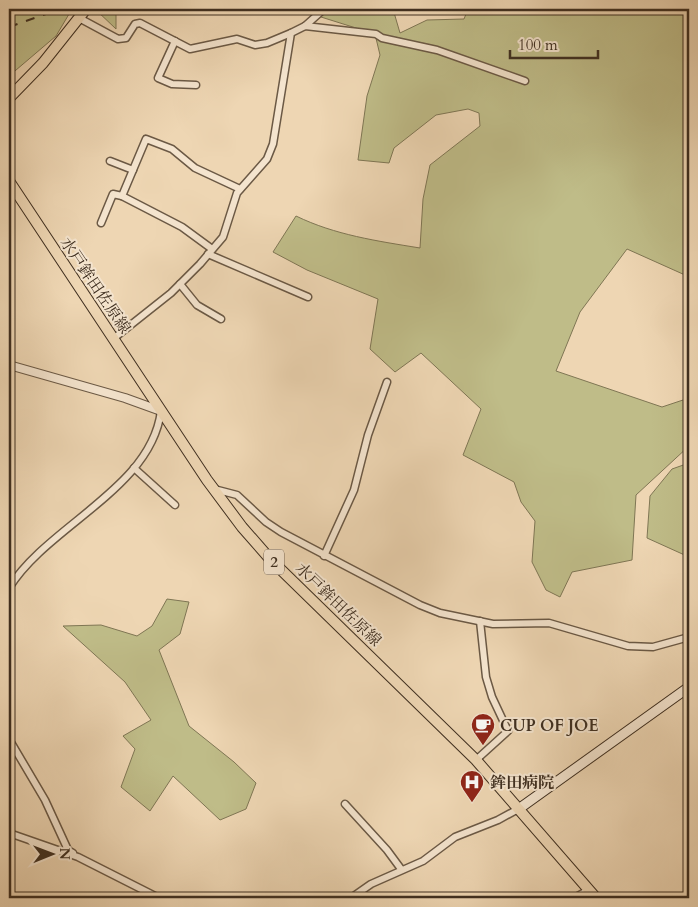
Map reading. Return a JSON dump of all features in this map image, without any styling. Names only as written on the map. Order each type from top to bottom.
[{"type":"main road","points":[[9,98],[60,44],[86,9]]},
{"type":"main road","name":"水戸鉾田佐原線","points":[[9,181],[161,411],[242,527],[270,559],[476,760],[520,808],[592,894]]},
{"type":"main road","points":[[520,808],[689,687]]},
{"type":"street","points":[[79,18],[118,39],[126,38],[135,24],[140,23],[190,49],[237,40],[255,45],[266,43],[305,26],[324,9]]},
{"type":"street","points":[[305,26],[376,34],[390,40],[437,50],[525,81]]},
{"type":"street","points":[[114,339],[180,284],[223,236],[240,189],[267,158],[273,144],[291,33]]},
{"type":"street","points":[[175,41],[158,78],[172,84],[196,85]]},
{"type":"street","points":[[122,196],[146,139],[172,149],[195,168],[240,189]]},
{"type":"street","points":[[110,161],[133,170]]},
{"type":"street","points":[[102,223],[113,194],[122,196],[182,227],[210,251],[308,297]]},
{"type":"street","points":[[180,284],[197,305],[221,318]]},
{"type":"street","points":[[9,365],[125,398],[161,411],[160,424],[152,443],[134,468],[113,491],[25,564],[9,588]]},
{"type":"street","points":[[324,556],[354,490],[368,435],[387,382]]},
{"type":"street","points":[[134,468],[175,505]]},
{"type":"street","points":[[214,489],[237,495],[266,522],[324,556],[420,605],[440,613],[506,625],[549,623],[628,646],[653,647],[689,637]]},
{"type":"street","points":[[476,760],[508,731],[492,697],[486,677],[480,621]]},
{"type":"street","points":[[9,739],[45,800],[68,850],[78,857]]},
{"type":"street","points":[[345,804],[387,850],[401,869]]},
{"type":"street","points":[[350,898],[371,884],[401,869],[423,861],[467,831],[498,820],[520,808]]},
{"type":"street","points":[[9,833],[78,857],[159,898]]},
{"type":"street","points":[[574,898],[592,894]]},
{"type":"shaded area","points":[[9,9],[72,9],[56,36],[9,76]]},
{"type":"shaded area","points":[[95,9],[116,9],[116,29]]},
{"type":"shaded area","points":[[329,9],[393,9],[400,33],[427,20],[464,19],[468,9],[689,9],[689,224],[685,275],[627,249],[580,312],[556,371],[662,407],[689,398],[689,446],[636,495],[632,560],[572,572],[560,597],[546,590],[532,562],[535,521],[521,502],[514,482],[463,455],[481,409],[421,353],[395,372],[370,349],[378,299],[307,270],[273,252],[296,216],[341,233],[420,248],[423,199],[430,165],[480,126],[479,113],[468,109],[436,115],[394,148],[389,163],[358,160],[367,96],[380,55],[375,34],[321,17]]},
{"type":"shaded area","points":[[689,463],[689,557],[647,538],[650,496],[672,469]]},
{"type":"shaded area","points":[[167,599],[189,602],[180,634],[159,650],[189,726],[234,762],[256,783],[246,809],[220,820],[173,776],[150,811],[121,787],[135,749],[123,736],[151,720],[125,682],[63,626],[101,625],[137,636],[152,626]]},
{"type":"railway","points":[[9,27],[60,9]]},
{"type":"place","name":"CUP OF JOE","points":[[483,746]]},
{"type":"place","name":"鉾田病院","points":[[472,803]]}]
